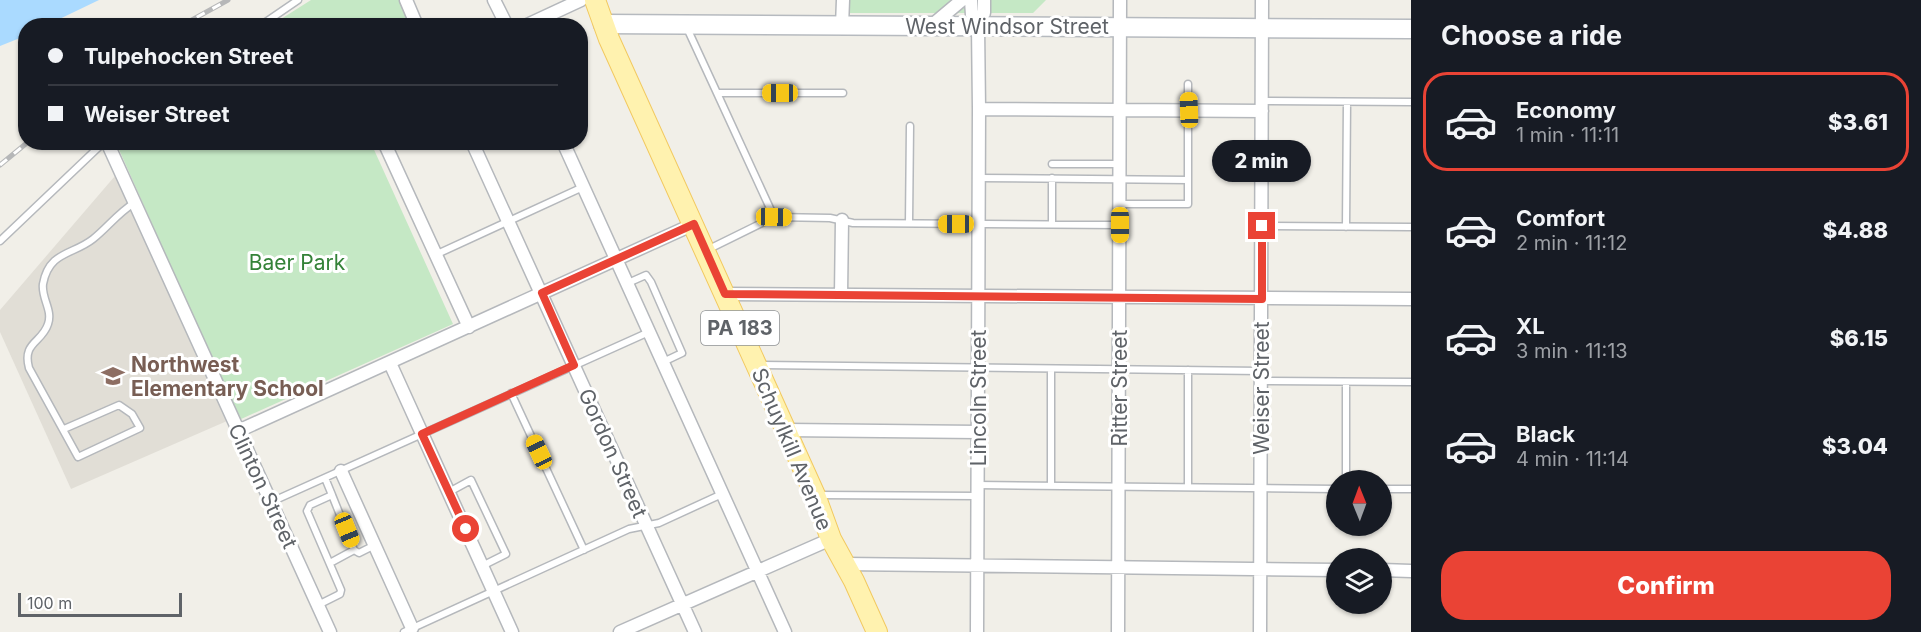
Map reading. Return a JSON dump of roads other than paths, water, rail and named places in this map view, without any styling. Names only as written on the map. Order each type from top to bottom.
[{"type":"main road","name":"Schuylkill Avenue","points":[[595,0],[603,24],[815,495],[831,539],[877,632]]},
{"type":"main road","name":"West Windsor Street","points":[[603,24],[931,26],[978,23],[1120,27],[1411,29]]},
{"type":"street","points":[[405,0],[413,18]]},
{"type":"street","points":[[494,0],[503,18]]},
{"type":"street","points":[[842,26],[843,0]]},
{"type":"street","points":[[931,26],[962,0]]},
{"type":"street","name":"Lincoln Street","points":[[971,0],[972,15],[978,23]]},
{"type":"street","name":"Lincoln Street","points":[[977,632],[978,23],[984,13],[984,0]]},
{"type":"street","name":"Ritter Street","points":[[1118,632],[1120,0]]},
{"type":"street","name":"Weiser Street","points":[[1260,632],[1262,0]]},
{"type":"street","points":[[541,18],[574,1]]},
{"type":"street","points":[[979,109],[1189,110],[1262,106]]},
{"type":"street","name":"Clinton Street","points":[[110,150],[330,632]]},
{"type":"street","points":[[388,150],[469,327]]},
{"type":"street","name":"Gordon Street","points":[[476,150],[694,632]]},
{"type":"street","points":[[567,150],[785,632]]},
{"type":"street","points":[[841,295],[842,220]]},
{"type":"street","points":[[238,431],[694,224]]},
{"type":"street","points":[[725,294],[1411,299]]},
{"type":"street","points":[[390,363],[512,632]]},
{"type":"street","points":[[786,430],[978,432]]},
{"type":"street","points":[[341,471],[375,545],[408,630]]},
{"type":"street","points":[[620,632],[831,539]]},
{"type":"street","points":[[844,564],[1326,570]]},
{"type":"street","points":[[1392,570],[1411,571]]},
{"type":"lane","points":[[272,18],[298,0]]},
{"type":"lane","points":[[686,25],[774,217]]},
{"type":"lane","points":[[1120,204],[1188,204],[1188,84]]},
{"type":"lane","points":[[717,93],[843,93]]},
{"type":"lane","points":[[1346,227],[1347,102]]},
{"type":"lane","points":[[1262,106],[1411,102]]},
{"type":"lane","points":[[909,223],[910,126]]},
{"type":"lane","points":[[0,241],[97,150]]},
{"type":"lane","points":[[1052,164],[1120,164]]},
{"type":"lane","points":[[979,178],[1188,180]]},
{"type":"lane","points":[[1052,178],[1052,224]]},
{"type":"lane","points":[[435,255],[583,187]]},
{"type":"lane","points":[[64,429],[119,405],[132,414],[140,428],[78,457],[28,368],[27,359],[33,342],[43,335],[49,323],[43,283],[54,261],[65,252],[91,241],[120,212],[135,203]]},
{"type":"lane","points":[[706,251],[774,217],[830,218],[854,223],[1120,225]]},
{"type":"lane","points":[[1262,226],[1411,227]]},
{"type":"lane","points":[[628,283],[646,275],[660,302],[682,353],[663,362]]},
{"type":"lane","points":[[271,502],[650,332]]},
{"type":"lane","points":[[756,365],[1188,370],[1346,381],[1411,382]]},
{"type":"lane","points":[[1051,485],[1052,369]]},
{"type":"lane","points":[[1188,370],[1188,487]]},
{"type":"lane","points":[[1346,381],[1346,470]]},
{"type":"lane","points":[[512,393],[584,550]]},
{"type":"lane","points":[[325,478],[354,550],[359,553],[375,545]]},
{"type":"lane","points":[[449,492],[471,480],[507,554],[482,566]]},
{"type":"lane","points":[[815,495],[977,490],[1051,485],[1326,489]]},
{"type":"lane","points":[[1392,489],[1411,489]]},
{"type":"lane","points":[[408,630],[629,529],[659,523],[723,494]]},
{"type":"lane","points":[[318,604],[340,594],[341,591],[307,511],[310,505],[332,495]]},
{"type":"lane","points":[[330,563],[354,550]]},
{"type":"water","points":[[0,0],[99,0],[62,18],[18,18],[18,39],[0,46]]},
{"type":"railway","points":[[195,18],[228,0]]},
{"type":"railway","points":[[0,165],[18,150]]},
{"type":"place","name":"Northwest Elementary School","points":[[113,376]]},
{"type":"park label","name":"Baer Park","points":[[297,262]]}]
